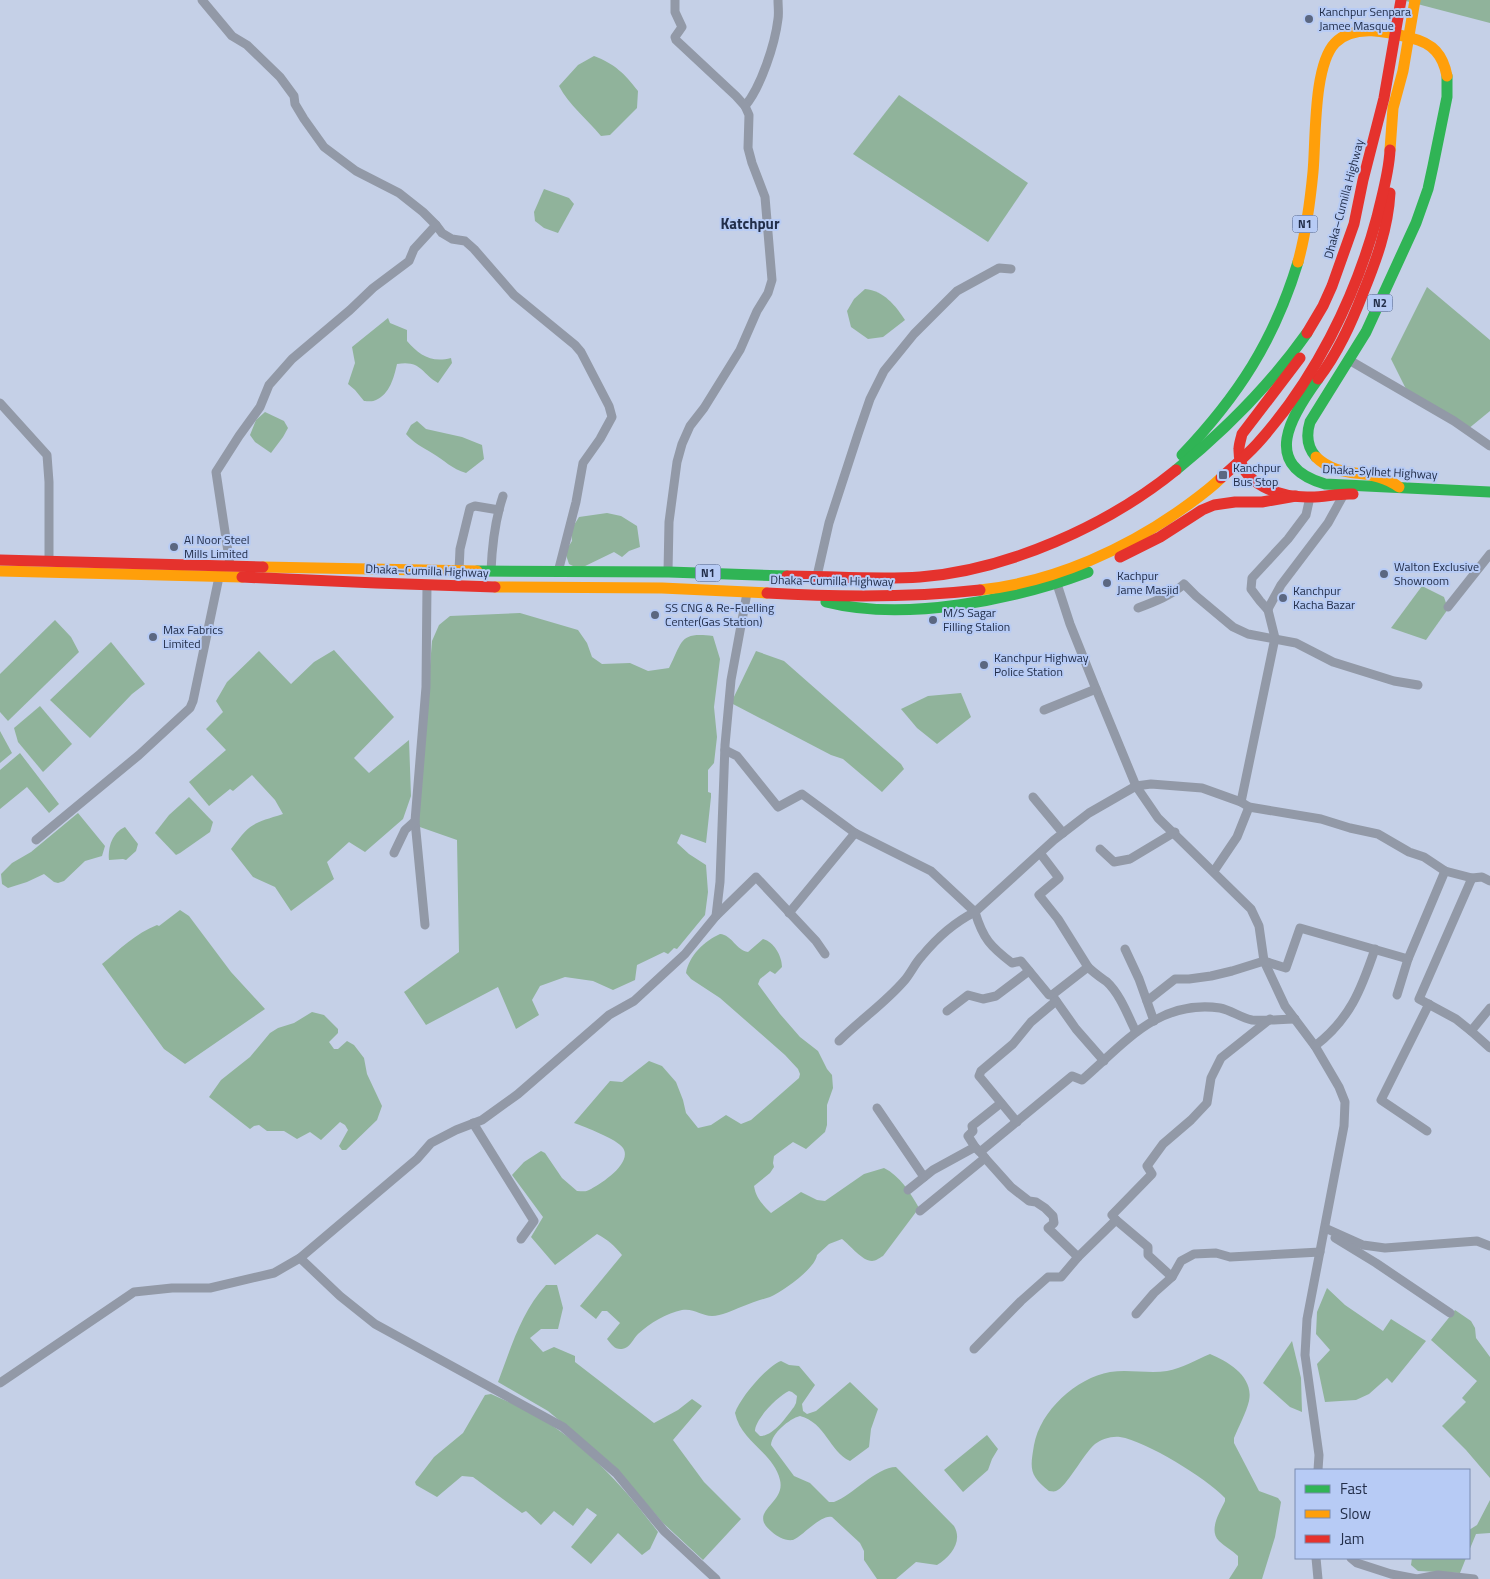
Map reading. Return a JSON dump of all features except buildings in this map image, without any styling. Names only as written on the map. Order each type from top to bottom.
[{"type":"highway","points":[[1389,67],[1389,25],[1393,0]]},
{"type":"highway","name":"N1","points":[[1386,113],[1389,67],[1401,0]]},
{"type":"highway","name":"N1","points":[[1386,113],[1402,71],[1415,0]]},
{"type":"highway","name":"N1","points":[[1168,477],[1178,460],[1218,416],[1240,387],[1264,347],[1291,286],[1299,260],[1310,195],[1320,85],[1325,58],[1333,44],[1347,34],[1364,31],[1398,35],[1424,41],[1435,49]]},
{"type":"highway","name":"N2","points":[[1399,487],[1386,477],[1333,470],[1317,459],[1310,449],[1307,431],[1310,422],[1368,328],[1419,217],[1427,190],[1449,86],[1444,63],[1435,49]]},
{"type":"highway","name":"Dhaka–Cumilla Highway","points":[[0,571],[95,575],[219,576],[427,585],[699,589],[812,596],[894,597],[930,596],[987,590],[1067,569],[1119,547],[1180,511],[1232,471],[1280,417],[1313,369],[1347,301],[1368,246],[1388,172],[1386,113]]},
{"type":"highway","name":"Dhaka–Cumilla Highway","points":[[0,560],[459,571],[668,572],[871,578],[922,576],[964,570],[1026,554],[1084,529],[1115,512],[1168,477],[1219,436],[1290,356],[1321,312],[1334,282],[1352,231],[1363,182],[1386,113]]},
{"type":"highway","name":"Dhaka-Sylhet Highway","points":[[1388,172],[1390,187],[1388,216],[1376,258],[1349,327],[1328,366],[1298,408],[1290,425],[1287,448],[1289,458],[1295,469],[1302,476],[1325,484],[1490,492]]},
{"type":"highway","name":"Dhaka-Sylhet Highway","points":[[1321,312],[1308,346],[1273,395],[1248,425],[1239,444],[1241,464],[1246,473],[1256,483],[1270,490],[1296,496],[1310,497],[1344,494],[1490,499]]},
{"type":"highway","name":"N1","points":[[812,596],[842,606],[899,609],[934,607],[1000,598],[1057,584],[1096,569],[1138,549],[1202,510],[1214,505],[1230,502],[1262,502],[1296,496]]},
{"type":"street","points":[[202,0],[232,36],[247,45],[280,77],[294,96],[295,104],[304,119],[324,147],[356,171],[399,193],[436,225],[442,234],[452,239],[465,241],[514,295],[581,352],[609,406],[612,417],[580,470],[576,502],[558,572]]},
{"type":"street","points":[[668,572],[670,522],[677,462],[682,444],[690,426],[704,408],[740,350],[757,311],[768,293],[772,280],[765,196],[748,148],[749,115],[744,106],[719,79],[676,40],[675,37],[682,27],[675,12],[675,0]]},
{"type":"street","points":[[744,106],[757,85],[774,40],[778,19],[778,0]]},
{"type":"street","points":[[230,566],[216,472],[260,407],[269,385],[292,359],[373,288],[409,261],[414,249],[436,225]]},
{"type":"street","points":[[817,576],[830,524],[858,434],[870,399],[884,371],[914,334],[957,291],[999,268],[1011,269]]},
{"type":"street","points":[[1349,360],[1454,421],[1490,446]]},
{"type":"street","points":[[0,403],[47,455],[49,561]]},
{"type":"street","points":[[1268,610],[1281,585],[1328,524],[1344,494]]},
{"type":"street","points":[[491,571],[493,538],[503,496]]},
{"type":"street","points":[[1241,802],[1275,638],[1268,610],[1251,589],[1252,578],[1288,539],[1306,515],[1310,497]]},
{"type":"street","points":[[459,571],[460,549],[470,508],[475,506],[499,510]]},
{"type":"street","points":[[1448,607],[1490,554]]},
{"type":"street","points":[[36,840],[139,755],[190,708],[194,701],[219,576]]},
{"type":"street","points":[[1057,584],[1070,624],[1136,786],[1158,818],[1175,832],[1204,864],[1214,871],[1251,909],[1259,926],[1264,961],[1285,1006],[1315,1046],[1339,1087],[1345,1102],[1344,1126],[1306,1319],[1305,1355],[1319,1455],[1318,1469]]},
{"type":"street","points":[[1138,608],[1163,596],[1172,594],[1184,584],[1233,627],[1248,634],[1296,643],[1333,662],[1394,681],[1418,685]]},
{"type":"street","points":[[424,925],[415,822],[426,687],[427,585]]},
{"type":"street","points":[[716,916],[720,882],[725,750],[731,680],[747,593]]},
{"type":"street","points":[[1044,710],[1096,689]]},
{"type":"street","points":[[725,750],[737,756],[778,807],[802,794],[855,833],[931,871],[975,912],[989,944],[995,951],[1012,963],[1021,961],[1048,995],[1054,998],[1076,1029],[1104,1061]]},
{"type":"street","points":[[839,1041],[849,1030],[874,1011],[905,980],[920,957],[936,940],[962,919],[975,912],[1063,833],[1089,813],[1136,786],[1151,784],[1202,788],[1241,802],[1249,807],[1321,819],[1378,834],[1409,852],[1424,857],[1445,871],[1472,878],[1482,877],[1490,881]]},
{"type":"street","points":[[1033,797],[1063,833]]},
{"type":"street","points":[[1214,871],[1237,837],[1249,807]]},
{"type":"street","points":[[394,853],[405,830],[415,822]]},
{"type":"street","points":[[1100,849],[1114,862],[1130,859],[1175,832]]},
{"type":"street","points":[[789,913],[855,833]]},
{"type":"street","points":[[1040,853],[1060,878],[1039,895],[1058,919],[1088,967],[1107,983],[1117,996],[1136,1032]]},
{"type":"street","points":[[1397,995],[1408,959],[1445,871]]},
{"type":"street","points":[[0,1383],[134,1292],[172,1288],[210,1288],[274,1273],[300,1258],[417,1159],[431,1143],[482,1120],[518,1094],[609,1015],[634,1001],[685,954],[716,916],[756,877],[816,941],[825,954]]},
{"type":"street","points":[[1472,878],[1420,999],[1456,1019],[1490,1048]]},
{"type":"street","points":[[1147,1001],[1175,979],[1189,980],[1211,976],[1264,961],[1286,968],[1300,928],[1408,959]]},
{"type":"street","points":[[1315,1046],[1344,1019],[1365,978],[1375,949]]},
{"type":"street","points":[[1125,950],[1154,1021]]},
{"type":"street","points":[[1017,1122],[980,1076],[981,1070],[1013,1044],[1019,1035],[1054,998],[1088,967]]},
{"type":"street","points":[[947,1012],[968,995],[983,999],[996,996],[1029,971]]},
{"type":"street","points":[[1427,1132],[1381,1100],[1429,1004]]},
{"type":"street","points":[[920,1211],[980,1152],[1072,1076],[1082,1080],[1130,1036],[1171,1012],[1192,1007],[1220,1008],[1251,1020],[1295,1019]]},
{"type":"street","points":[[1470,1031],[1490,1008]]},
{"type":"street","points":[[1172,1277],[1148,1255],[1148,1247],[1112,1215],[1152,1174],[1147,1166],[1163,1144],[1191,1120],[1207,1103],[1211,1078],[1221,1058],[1270,1019]]},
{"type":"street","points":[[1001,1103],[972,1126],[973,1131],[968,1136],[1011,1187],[1029,1201],[1045,1208],[1053,1216],[1054,1223],[1048,1228],[1078,1257]]},
{"type":"street","points":[[878,1108],[924,1177]]},
{"type":"street","points":[[473,1123],[534,1220],[522,1239]]},
{"type":"street","points":[[908,1190],[924,1177],[980,1152]]},
{"type":"street","points":[[974,1349],[1021,1301],[1048,1277],[1061,1277],[1078,1257],[1116,1220]]},
{"type":"street","points":[[1325,1229],[1363,1245],[1385,1248],[1477,1241],[1490,1246]]},
{"type":"street","points":[[1325,1229],[1450,1313]]},
{"type":"street","points":[[1136,1314],[1154,1293],[1172,1277],[1181,1261],[1194,1254],[1216,1253],[1230,1257],[1320,1252]]},
{"type":"street","points":[[300,1258],[340,1296],[375,1324],[562,1427],[616,1473],[664,1531],[716,1579]]},
{"type":"street","points":[[1316,1559],[1318,1579]]},
{"type":"street","points":[[1352,1559],[1357,1563],[1391,1574],[1417,1579],[1438,1574],[1474,1579]]},
{"type":"shaded area","points":[[1402,0],[1490,0],[1490,23]]},
{"type":"shaded area","points":[[594,56],[608,62],[619,70],[638,91],[637,108],[610,135],[601,136],[573,106],[559,86],[578,65]]},
{"type":"shaded area","points":[[899,95],[1028,183],[988,242],[853,154]]},
{"type":"shaded area","points":[[544,189],[569,198],[574,204],[558,233],[544,228],[535,221],[534,212]]},
{"type":"shaded area","points":[[1427,287],[1490,340],[1490,411],[1468,429],[1406,389],[1391,359]]},
{"type":"shaded area","points":[[865,289],[872,290],[883,296],[893,304],[905,320],[883,337],[868,339],[851,327],[847,311],[854,299]]},
{"type":"shaded area","points":[[388,318],[390,323],[407,330],[407,341],[421,354],[431,359],[451,358],[452,363],[438,383],[416,366],[405,363],[397,364],[391,385],[385,394],[375,401],[364,401],[348,384],[355,363],[352,347]]},
{"type":"shaded area","points":[[265,412],[284,421],[288,428],[271,453],[255,442],[250,435],[256,420]]},
{"type":"shaded area","points":[[417,421],[426,429],[462,437],[482,445],[484,459],[466,473],[456,469],[418,445],[406,434],[411,425]]},
{"type":"shaded area","points":[[607,513],[621,516],[637,526],[640,547],[629,551],[622,557],[614,552],[579,569],[569,564],[565,552],[572,541],[571,530],[579,517]]},
{"type":"shaded area","points":[[1422,586],[1444,597],[1448,609],[1426,640],[1391,628]]},
{"type":"shaded area","points":[[520,613],[578,630],[587,643],[592,657],[602,664],[630,663],[648,671],[669,668],[680,645],[688,637],[713,636],[720,659],[714,707],[717,737],[714,763],[708,770],[708,792],[711,793],[711,797],[706,843],[681,834],[677,843],[689,854],[706,865],[708,892],[705,915],[677,949],[674,948],[668,954],[664,952],[637,965],[635,980],[613,990],[593,981],[565,977],[540,986],[532,1000],[539,1015],[516,1029],[498,987],[426,1025],[404,992],[459,952],[457,840],[417,826],[432,641],[439,625],[450,616]]},
{"type":"shaded area","points":[[55,620],[71,637],[79,652],[8,721],[0,712],[0,674]]},
{"type":"shaded area","points":[[111,642],[145,684],[132,694],[90,738],[50,700]]},
{"type":"shaded area","points":[[334,650],[394,717],[354,758],[369,773],[409,740],[411,796],[403,819],[365,852],[349,842],[327,862],[334,879],[291,911],[275,887],[253,877],[231,849],[253,825],[283,814],[275,800],[252,775],[233,791],[230,789],[209,806],[189,782],[226,750],[206,729],[223,712],[216,701],[227,682],[259,651],[291,684],[314,662]]},
{"type":"shaded area","points":[[756,651],[784,661],[901,764],[904,769],[882,792],[843,759],[831,755],[731,703]]},
{"type":"shaded area","points":[[961,693],[971,717],[937,744],[917,728],[901,709],[928,696]]},
{"type":"shaded area","points":[[40,706],[72,744],[43,772],[18,742],[14,728]]},
{"type":"shaded area","points":[[0,731],[12,753],[0,763]]},
{"type":"shaded area","points":[[20,753],[59,804],[49,813],[27,787],[0,809],[0,770]]},
{"type":"shaded area","points":[[189,797],[213,822],[210,832],[176,855],[155,833],[169,815]]},
{"type":"shaded area","points":[[78,813],[105,846],[102,856],[85,861],[64,881],[58,883],[44,874],[8,888],[2,884],[1,874],[12,863],[31,852]]},
{"type":"shaded area","points":[[125,827],[138,844],[136,851],[126,860],[109,860],[109,850],[112,841],[117,833]]},
{"type":"shaded area","points":[[180,910],[189,916],[231,972],[265,1009],[185,1064],[164,1049],[102,964],[135,937],[149,928],[159,926]]},
{"type":"shaded area","points":[[720,934],[728,937],[744,951],[748,952],[763,939],[774,946],[779,954],[782,967],[775,974],[770,971],[760,979],[758,984],[800,1037],[818,1051],[832,1075],[833,1088],[827,1105],[825,1132],[806,1149],[793,1142],[774,1156],[774,1167],[770,1173],[754,1186],[760,1201],[771,1213],[801,1192],[817,1200],[825,1201],[864,1174],[884,1168],[900,1180],[919,1208],[883,1256],[876,1260],[872,1261],[864,1258],[842,1239],[829,1244],[817,1255],[811,1267],[805,1273],[783,1290],[770,1297],[716,1316],[708,1316],[690,1310],[676,1311],[648,1326],[627,1347],[617,1349],[607,1339],[620,1323],[607,1311],[602,1311],[596,1319],[580,1306],[622,1255],[611,1243],[597,1234],[555,1265],[531,1237],[543,1217],[512,1175],[524,1162],[541,1151],[545,1153],[562,1178],[577,1191],[588,1191],[608,1178],[624,1160],[623,1148],[608,1137],[574,1123],[610,1081],[622,1082],[649,1061],[662,1066],[676,1082],[686,1113],[698,1128],[711,1125],[726,1115],[741,1124],[751,1120],[799,1078],[798,1069],[785,1055],[720,998],[691,979],[686,973],[690,961],[698,950]]},
{"type":"shaded area","points":[[312,1012],[324,1015],[338,1029],[338,1033],[329,1042],[334,1049],[338,1049],[347,1041],[354,1045],[364,1058],[367,1074],[382,1106],[377,1120],[346,1150],[342,1150],[339,1146],[348,1130],[340,1122],[321,1140],[310,1132],[297,1139],[284,1131],[267,1131],[259,1125],[250,1129],[209,1097],[221,1080],[250,1057],[270,1033],[278,1028],[294,1023]]},
{"type":"shaded area","points":[[546,1285],[557,1285],[563,1308],[558,1329],[541,1329],[530,1338],[543,1352],[554,1347],[575,1356],[575,1362],[654,1423],[678,1410],[692,1399],[702,1406],[673,1440],[704,1482],[741,1519],[703,1560],[663,1523],[613,1465],[548,1411],[498,1382],[523,1319]]},
{"type":"shaded area","points":[[1327,1288],[1345,1305],[1383,1331],[1391,1319],[1426,1341],[1392,1383],[1387,1378],[1369,1394],[1356,1400],[1325,1402],[1317,1364],[1330,1350],[1316,1334],[1317,1312]]},
{"type":"shaded area","points":[[1455,1310],[1471,1321],[1475,1328],[1476,1338],[1490,1357],[1490,1478],[1442,1426],[1466,1402],[1462,1398],[1477,1381],[1431,1340]]},
{"type":"shaded area","points":[[1292,1341],[1301,1378],[1302,1412],[1290,1407],[1263,1383]]},
{"type":"shaded area","points":[[1210,1354],[1232,1366],[1248,1385],[1250,1392],[1249,1401],[1234,1438],[1234,1443],[1259,1491],[1278,1498],[1281,1502],[1275,1537],[1262,1579],[1229,1579],[1238,1565],[1238,1556],[1219,1541],[1215,1532],[1216,1521],[1225,1498],[1190,1471],[1145,1445],[1120,1437],[1110,1437],[1095,1444],[1065,1484],[1055,1491],[1049,1491],[1042,1485],[1032,1471],[1034,1445],[1044,1420],[1062,1398],[1085,1381],[1097,1375],[1110,1372],[1167,1371],[1184,1366]]},
{"type":"shaded area","points":[[781,1361],[789,1365],[799,1366],[815,1385],[802,1404],[803,1411],[807,1414],[816,1411],[850,1382],[878,1409],[871,1429],[869,1447],[850,1461],[837,1451],[822,1431],[809,1420],[800,1416],[786,1423],[774,1436],[771,1445],[794,1476],[810,1483],[829,1502],[834,1502],[872,1476],[888,1468],[896,1467],[954,1526],[957,1537],[956,1543],[947,1558],[937,1565],[916,1562],[896,1579],[877,1579],[864,1560],[864,1551],[860,1543],[832,1517],[823,1519],[793,1540],[779,1537],[765,1525],[763,1518],[778,1495],[780,1480],[771,1462],[744,1432],[738,1423],[735,1413],[742,1399],[755,1383],[775,1364]],"holes":[[[789,1391],[797,1396],[794,1407],[775,1429],[770,1433],[760,1436],[755,1431],[763,1414],[779,1398]]]},
{"type":"shaded area","points":[[491,1394],[537,1416],[555,1427],[588,1453],[618,1483],[658,1532],[650,1549],[642,1555],[618,1533],[591,1564],[571,1547],[597,1515],[587,1508],[573,1526],[554,1511],[541,1525],[526,1511],[522,1513],[473,1477],[462,1476],[437,1497],[416,1485],[415,1482],[434,1457],[463,1433],[485,1395]]},
{"type":"shaded area","points":[[987,1435],[998,1449],[988,1470],[963,1492],[944,1470]]},
{"type":"shaded area","points":[[1490,1500],[1490,1533],[1476,1534],[1470,1549],[1470,1529],[1477,1525]]},
{"type":"shaded area","points":[[1412,1559],[1466,1559],[1460,1573],[1418,1571],[1411,1565]]},
{"type":"traffic: fast","points":[[1316,457],[1308,441],[1310,422],[1366,332],[1416,223],[1428,189],[1447,97],[1447,76]]},
{"type":"traffic: fast","points":[[1182,455],[1220,411],[1252,366],[1278,317],[1298,262]]},
{"type":"traffic: fast","points":[[1176,470],[1246,406],[1278,371],[1307,333]]},
{"type":"traffic: fast","points":[[1318,379],[1291,423],[1287,438],[1287,452],[1293,465],[1305,476],[1325,484],[1490,492]]},
{"type":"traffic: fast","points":[[477,571],[669,572],[787,576]]},
{"type":"traffic: fast","points":[[826,602],[857,608],[890,610],[924,609],[993,599],[1027,591],[1088,572]]},
{"type":"traffic: slow","points":[[1390,150],[1393,108],[1403,71],[1415,0]]},
{"type":"traffic: slow","points":[[1298,262],[1311,195],[1319,86],[1328,54],[1335,43],[1343,37],[1362,31],[1382,32],[1419,40],[1431,47],[1440,56],[1447,76]]},
{"type":"traffic: slow","points":[[1316,457],[1335,469],[1378,477],[1399,487]]},
{"type":"traffic: slow","points":[[980,590],[1008,586],[1063,571],[1116,548],[1166,520],[1221,478]]},
{"type":"traffic: slow","points":[[263,567],[477,571]]},
{"type":"traffic: slow","points":[[0,571],[242,577]]},
{"type":"traffic: slow","points":[[495,587],[662,588],[767,593]]},
{"type":"traffic: jam","points":[[1307,333],[1332,286],[1354,224],[1384,98],[1401,0]]},
{"type":"traffic: jam","points":[[1221,478],[1253,448],[1278,420],[1297,393],[1330,338],[1357,278],[1368,248],[1385,184],[1390,150]]},
{"type":"traffic: jam","points":[[1318,379],[1344,338],[1368,281],[1384,232],[1390,193]]},
{"type":"traffic: jam","points":[[1300,358],[1242,434],[1239,447],[1241,461],[1246,472],[1254,480],[1275,492],[1300,497],[1353,494]]},
{"type":"traffic: jam","points":[[787,576],[903,578],[953,573],[987,565],[1021,555],[1088,527],[1149,490],[1176,470]]},
{"type":"traffic: jam","points":[[1120,557],[1160,537],[1202,510],[1214,505],[1235,502],[1262,502],[1296,496]]},
{"type":"traffic: jam","points":[[0,560],[263,567]]},
{"type":"traffic: jam","points":[[242,577],[495,587]]},
{"type":"traffic: jam","points":[[767,593],[874,596],[980,590]]},
{"type":"place","name":"Kanchpur Senpara Jamee Masque","points":[[1309,19]]},
{"type":"place","name":"Kanchpur Bus Stop","points":[[1223,475]]},
{"type":"place","name":"Al Noor Steel Mills Limited","points":[[174,547]]},
{"type":"place","name":"Walton Exclusive Showroom","points":[[1384,574]]},
{"type":"place","name":"Kachpur Jame Masjid","points":[[1107,583]]},
{"type":"place","name":"Kanchpur Kacha Bazar","points":[[1283,598]]},
{"type":"place","name":"SS CNG & Re-Fuelling Center(Gas Station)","points":[[655,615]]},
{"type":"place","name":"M/S Sagar Filling Stalion","points":[[933,620]]},
{"type":"place","name":"Max Fabrics Limited","points":[[153,637]]},
{"type":"place","name":"Kanchpur Highway Police Station","points":[[984,665]]},
{"type":"district","name":"Katchpur","points":[[750,224]]}]
